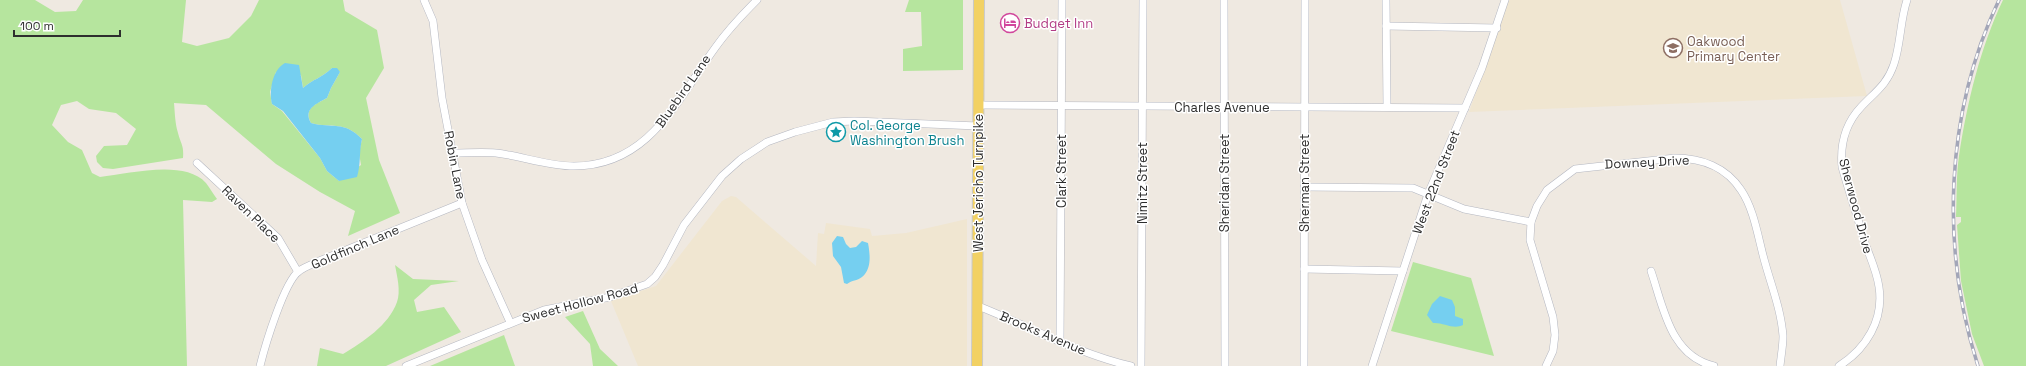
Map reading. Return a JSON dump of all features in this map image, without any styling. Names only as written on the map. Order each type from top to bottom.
[{"type":"main road","name":"West Jericho Turnpike","points":[[977,366],[979,0]]},
{"type":"street","name":"Robin Lane","points":[[424,0],[433,21],[442,98],[462,202],[482,260],[510,322]]},
{"type":"street","name":"Bluebird Lane","points":[[453,153],[495,153],[572,166],[588,166],[604,162],[627,153],[646,140],[658,128],[716,46],[757,0]]},
{"type":"street","name":"Clark Street","points":[[1060,342],[1062,0]]},
{"type":"street","name":"Nimitz Street","points":[[1141,366],[1143,0]]},
{"type":"street","name":"Sheridan Street","points":[[1224,0],[1223,107],[1225,366]]},
{"type":"street","name":"Sherman Street","points":[[1304,0],[1304,366]]},
{"type":"street","points":[[1386,0],[1387,107]]},
{"type":"street","name":"West 22nd Street","points":[[1372,366],[1428,194],[1497,28],[1505,0]]},
{"type":"street","name":"Sherwood Drive","points":[[1838,366],[1849,359],[1863,346],[1874,329],[1879,309],[1879,287],[1842,167],[1841,155],[1844,135],[1861,106],[1885,83],[1894,64],[1905,2]]},
{"type":"street","points":[[1386,26],[1497,28]]},
{"type":"street","name":"Charles Avenue","points":[[978,105],[1465,108]]},
{"type":"street","name":"Sweet Hollow Road","points":[[406,366],[510,322],[544,310],[610,297],[647,284],[655,277],[663,265],[684,225],[722,176],[741,158],[767,142],[795,132],[833,122],[854,121],[978,126]]},
{"type":"street","name":"Downey Drive","points":[[1531,222],[1537,206],[1547,190],[1559,179],[1575,169],[1675,158],[1688,158],[1706,162],[1722,171],[1741,190],[1747,204],[1780,310],[1783,337],[1780,366]]},
{"type":"street","name":"Raven Place","points":[[197,163],[278,238],[298,272]]},
{"type":"street","points":[[1304,187],[1413,188],[1464,209],[1531,222],[1530,240],[1553,317],[1555,335],[1553,351],[1546,366]]},
{"type":"street","name":"Goldfinch Lane","points":[[260,366],[281,303],[298,272],[319,261],[462,202]]},
{"type":"street","points":[[1304,269],[1403,271]]},
{"type":"street","points":[[1651,271],[1669,324],[1676,338],[1684,350],[1697,359],[1714,366]]},
{"type":"street","name":"Brooks Avenue","points":[[978,306],[1060,342],[1102,358],[1131,366]]},
{"type":"shaded area","name":"Oakwood Primary Center","points":[[1509,0],[1840,0],[1867,96],[1469,112]]},
{"type":"shaded area","points":[[731,196],[736,197],[816,266],[818,233],[824,234],[826,223],[870,229],[872,236],[906,233],[967,219],[967,366],[638,366],[611,301],[656,286],[722,201]]},
{"type":"green space","points":[[0,0],[35,0],[55,12],[76,11],[83,0],[186,0],[182,42],[197,46],[229,38],[251,16],[259,0],[343,0],[345,11],[377,30],[384,68],[366,98],[379,160],[400,213],[348,236],[355,211],[320,192],[276,164],[206,105],[174,103],[176,126],[183,148],[183,158],[113,169],[103,168],[97,162],[96,156],[104,146],[127,145],[136,129],[116,113],[89,109],[77,101],[61,105],[52,125],[68,142],[82,150],[92,173],[100,177],[156,170],[184,172],[196,176],[206,183],[217,199],[212,202],[183,200],[187,366],[0,366]],"holes":[[[332,68],[340,72],[327,98],[312,107],[309,114],[311,123],[343,127],[349,129],[362,139],[359,153],[361,165],[339,181],[327,171],[320,158],[282,111],[272,104],[270,92],[276,72],[301,75],[303,88]]]},
{"type":"green space","points":[[909,0],[963,0],[963,70],[903,71],[903,49],[922,46],[921,12],[905,12]]},
{"type":"green space","points":[[2003,0],[2026,0],[2026,366],[1984,366],[1972,334],[1961,281],[1957,225],[1961,222],[1961,217],[1956,217],[1958,164],[1970,96],[1981,56]]},
{"type":"green space","points":[[1413,262],[1471,278],[1494,356],[1391,331]]},
{"type":"green space","points":[[395,265],[413,279],[459,281],[431,285],[414,300],[417,312],[444,307],[461,332],[386,366],[317,366],[320,348],[343,354],[367,338],[388,318],[397,302],[399,293]]},
{"type":"green space","points":[[583,311],[600,349],[618,366],[593,366],[590,344],[565,317]]},
{"type":"green space","points":[[504,335],[515,366],[430,366]]},
{"type":"water","points":[[285,63],[299,65],[303,88],[332,68],[337,68],[340,72],[327,98],[312,108],[309,118],[311,123],[338,126],[349,129],[362,139],[357,177],[339,181],[327,171],[320,158],[283,111],[272,104],[272,81],[277,71]]},
{"type":"water","points":[[837,236],[843,237],[846,244],[850,248],[856,247],[862,241],[868,243],[870,256],[869,266],[865,274],[847,284],[844,283],[841,267],[833,256],[832,243]]},
{"type":"water","points":[[1440,296],[1452,300],[1455,307],[1455,316],[1463,319],[1463,325],[1456,327],[1433,323],[1427,315],[1432,304]]},
{"type":"railway","points":[[1978,366],[1966,321],[1958,275],[1954,228],[1954,181],[1959,134],[1968,88],[1981,43],[1999,0]]},
{"type":"place","name":"Budget Inn","points":[[1010,23]]},
{"type":"place","name":"Oakwood Primary Center","points":[[1673,48]]},
{"type":"place","name":"Col. George Washington Brush","points":[[836,132]]}]
